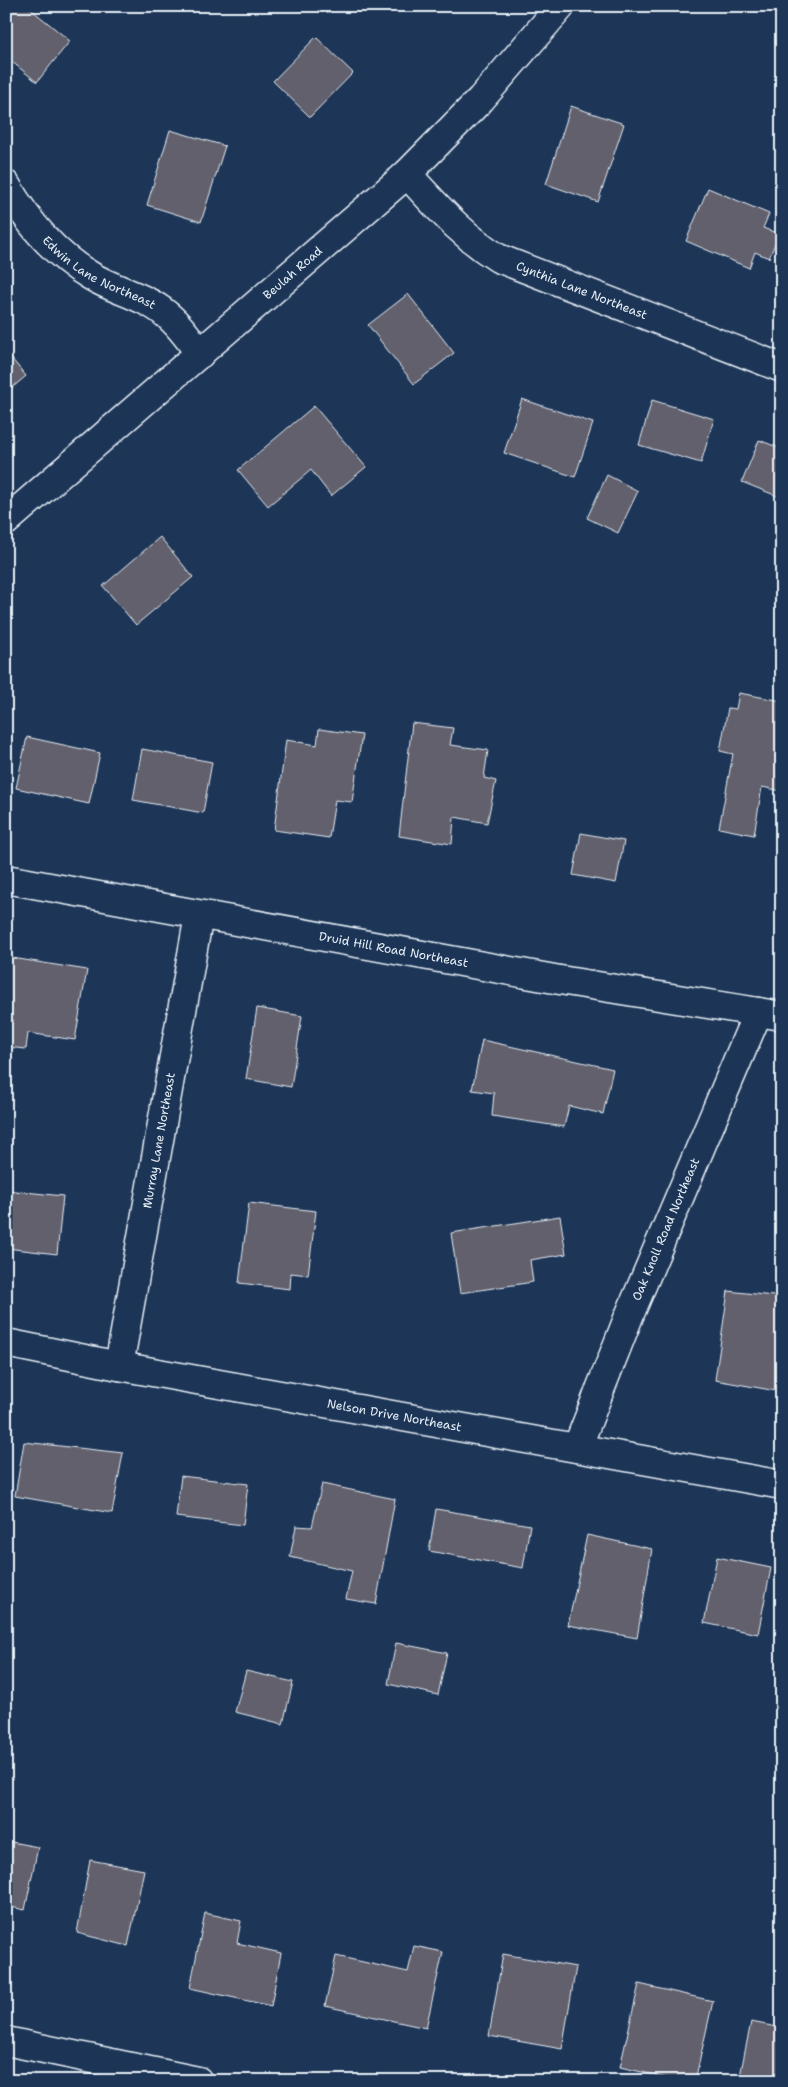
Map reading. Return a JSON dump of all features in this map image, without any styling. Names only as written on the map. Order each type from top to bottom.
[{"type":"street","name":"Beulah Road","points":[[6,521],[407,174],[480,99],[561,6]]},
{"type":"street","name":"Cynthia Lane Northeast","points":[[407,174],[457,228],[475,244],[498,258],[782,368]]},
{"type":"street","name":"Edwin Lane Northeast","points":[[6,185],[32,224],[61,253],[90,276],[165,313],[179,326],[200,354]]},
{"type":"street","name":"Druid Hill Road Northeast","points":[[6,879],[560,980],[770,1014]]},
{"type":"street","name":"Murray Lane Northeast","points":[[119,1366],[199,915]]},
{"type":"street","name":"Oak Knoll Road Northeast","points":[[577,1448],[629,1316],[770,1014]]},
{"type":"street","name":"Nelson Drive Northeast","points":[[6,1343],[119,1366],[782,1485]]},
{"type":"street","points":[[6,2040],[198,2081]]},
{"type":"building","points":[[6,6],[27,6],[70,41],[37,82],[6,57]]},
{"type":"building","points":[[735,6],[747,6],[742,12]]},
{"type":"building","points":[[316,37],[353,73],[310,117],[273,81]]},
{"type":"building","points":[[571,106],[624,124],[598,202],[546,184]]},
{"type":"building","points":[[170,130],[225,146],[201,222],[147,205]]},
{"type":"building","points":[[708,188],[769,214],[763,228],[779,234],[769,258],[755,252],[749,268],[686,241]]},
{"type":"building","points":[[408,294],[454,353],[414,384],[368,325]]},
{"type":"building","points":[[6,352],[26,376],[6,393]]},
{"type":"building","points":[[522,399],[593,423],[575,477],[504,453]]},
{"type":"building","points":[[652,400],[714,419],[701,463],[639,445]]},
{"type":"building","points":[[314,406],[366,467],[331,496],[311,470],[268,506],[238,470]]},
{"type":"building","points":[[759,440],[782,449],[782,498],[742,482]]},
{"type":"building","points":[[607,475],[638,491],[618,533],[587,518]]},
{"type":"building","points":[[160,537],[193,577],[136,625],[103,586]]},
{"type":"building","points":[[739,693],[782,701],[782,791],[762,787],[754,835],[719,828],[733,754],[720,751],[728,708],[736,709]]},
{"type":"building","points":[[412,723],[453,728],[450,745],[488,750],[484,778],[496,781],[487,823],[454,817],[452,844],[399,836]]},
{"type":"building","points":[[319,729],[362,735],[352,802],[335,800],[329,838],[274,830],[286,740],[317,745]]},
{"type":"building","points":[[27,737],[100,753],[89,804],[16,788]]},
{"type":"building","points":[[142,749],[212,762],[203,813],[133,800]]},
{"type":"building","points":[[581,833],[624,841],[616,883],[573,875]]},
{"type":"building","points":[[6,957],[87,970],[75,1040],[28,1033],[26,1049],[6,1047]]},
{"type":"building","points":[[257,1008],[302,1016],[291,1087],[246,1079]]},
{"type":"building","points":[[482,1040],[613,1069],[603,1114],[569,1106],[564,1127],[492,1116],[494,1093],[472,1090]]},
{"type":"building","points":[[6,1190],[63,1196],[57,1254],[6,1248]]},
{"type":"building","points":[[249,1203],[316,1211],[308,1275],[291,1273],[290,1289],[239,1283]]},
{"type":"building","points":[[560,1216],[566,1254],[530,1260],[533,1282],[460,1293],[451,1233]]},
{"type":"building","points":[[728,1291],[782,1297],[782,1392],[715,1380]]},
{"type":"building","points":[[24,1442],[123,1453],[112,1513],[15,1496]]},
{"type":"building","points":[[181,1476],[248,1484],[243,1525],[176,1517]]},
{"type":"building","points":[[322,1484],[395,1499],[376,1604],[346,1599],[352,1571],[290,1557],[296,1526],[312,1527]]},
{"type":"building","points":[[436,1509],[530,1525],[523,1568],[429,1551]]},
{"type":"building","points":[[587,1535],[652,1549],[637,1638],[568,1625]]},
{"type":"building","points":[[717,1557],[771,1568],[758,1634],[704,1623]]},
{"type":"building","points":[[396,1643],[447,1653],[438,1695],[388,1684]]},
{"type":"building","points":[[246,1671],[293,1682],[283,1724],[235,1712]]},
{"type":"building","points":[[6,1841],[38,1847],[25,1910],[6,1906]]},
{"type":"building","points":[[90,1860],[144,1870],[128,1946],[77,1933]]},
{"type":"building","points":[[205,1913],[241,1921],[237,1943],[281,1953],[271,2006],[190,1988]]},
{"type":"building","points":[[414,1946],[443,1952],[426,2028],[325,2006],[336,1956],[408,1972]]},
{"type":"building","points":[[503,1954],[576,1967],[562,2049],[489,2036]]},
{"type":"building","points":[[639,1984],[713,2001],[695,2081],[681,2081],[620,2067]]},
{"type":"building","points":[[751,2022],[782,2028],[782,2081],[739,2081]]}]
